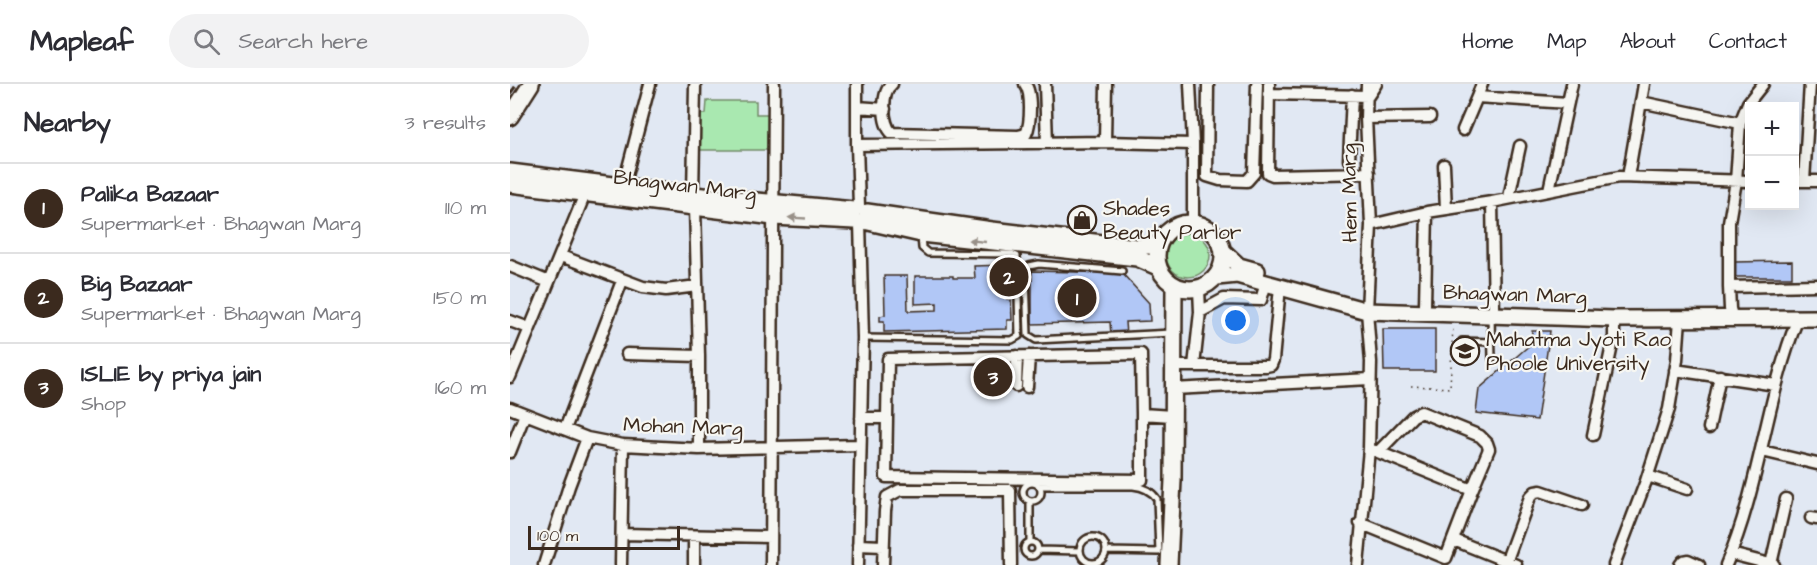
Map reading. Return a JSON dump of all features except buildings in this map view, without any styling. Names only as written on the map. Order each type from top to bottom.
[{"type":"street","points":[[510,117],[531,84]]},
{"type":"street","points":[[623,187],[650,84]]},
{"type":"street","points":[[771,565],[774,84]]},
{"type":"street","points":[[857,84],[862,338],[858,565]]},
{"type":"street","points":[[892,84],[886,92],[885,109],[889,132],[1018,136],[1026,134],[1029,124],[1029,90],[1025,84]]},
{"type":"street","points":[[1045,84],[1047,143]]},
{"type":"street","points":[[1105,142],[1106,84]]},
{"type":"street","points":[[1190,84],[1193,223]]},
{"type":"street","points":[[1208,84],[1207,176],[1220,180],[1247,181],[1254,173],[1257,84]]},
{"type":"street","name":"Hem Marg","points":[[1358,565],[1360,523],[1374,451],[1367,307],[1371,225],[1366,118],[1367,84]]},
{"type":"street","points":[[1369,173],[1273,175],[1268,173],[1268,89],[1368,96],[1376,84]]},
{"type":"street","points":[[1463,130],[1482,84]]},
{"type":"street","points":[[1549,190],[1572,84]]},
{"type":"street","points":[[1628,177],[1644,84]]},
{"type":"street","points":[[1731,314],[1729,222],[1736,181],[1740,123],[1748,102],[1763,84]]},
{"type":"street","points":[[1810,84],[1799,181],[1817,181]]},
{"type":"street","points":[[695,86],[694,201],[699,356],[699,449]]},
{"type":"street","points":[[1349,160],[1352,95]]},
{"type":"street","points":[[1477,97],[1568,103]]},
{"type":"street","points":[[1641,102],[1740,123]]},
{"type":"street","points":[[857,107],[885,109]]},
{"type":"street","points":[[1366,118],[1430,117]]},
{"type":"street","points":[[1192,126],[1208,126]]},
{"type":"street","points":[[857,145],[1105,142],[1193,144]]},
{"type":"street","points":[[1509,197],[1520,146]]},
{"type":"street","points":[[1444,165],[1446,209]]},
{"type":"street","name":"Bhagwan Marg","points":[[510,172],[623,187],[694,201]]},
{"type":"street","points":[[1371,225],[1427,212],[1492,202],[1619,177],[1745,181]]},
{"type":"street","name":"Bhagwan Marg","points":[[510,184],[585,194],[860,215],[1126,246],[1158,245]]},
{"type":"street","points":[[510,377],[585,194]]},
{"type":"street","points":[[1492,202],[1493,312]]},
{"type":"street","points":[[1425,304],[1427,212]]},
{"type":"street","name":"Bhagwan Marg","points":[[860,215],[921,234],[1137,258],[1158,267]]},
{"type":"street","points":[[1193,223],[1208,228],[1220,240],[1224,252],[1222,266],[1212,282],[1199,289],[1187,290],[1174,286],[1165,279],[1158,267],[1156,256],[1158,245],[1164,234],[1177,225],[1193,223]]},
{"type":"street","name":"Bhagwan Marg","points":[[1224,252],[1239,266],[1367,307],[1425,304],[1493,312],[1614,319],[1680,319],[1817,310]]},
{"type":"street","points":[[561,256],[622,281],[643,287],[666,290],[697,286]]},
{"type":"street","points":[[510,266],[549,282]]},
{"type":"street","name":"Bhagwan Marg","points":[[1217,276],[1237,275],[1367,307],[1453,313],[1731,314],[1817,318]]},
{"type":"street","points":[[565,429],[622,281]]},
{"type":"street","points":[[1173,366],[1271,365],[1274,360],[1278,307],[1273,285]]},
{"type":"street","points":[[1261,300],[1273,285]]},
{"type":"street","points":[[1729,287],[1817,285]]},
{"type":"street","points":[[1166,556],[1173,480],[1174,286]]},
{"type":"street","points":[[1194,366],[1200,312],[1199,289]]},
{"type":"street","points":[[1200,312],[1224,299],[1261,300],[1278,307]]},
{"type":"street","points":[[1726,565],[1762,451],[1784,354],[1798,318]]},
{"type":"street","points":[[1593,435],[1614,336],[1614,319]]},
{"type":"street","points":[[1614,565],[1648,476],[1669,409],[1680,319]]},
{"type":"street","points":[[510,321],[530,328]]},
{"type":"street","points":[[627,354],[699,356]]},
{"type":"street","points":[[1141,354],[1142,414],[1142,480],[886,477],[888,359],[1141,354]]},
{"type":"street","points":[[1022,386],[1023,356]]},
{"type":"street","points":[[1675,370],[1776,385]]},
{"type":"street","points":[[1708,428],[1720,376]]},
{"type":"street","points":[[1173,389],[1370,379]]},
{"type":"street","name":"Mohan Marg","points":[[510,408],[587,438],[623,445],[699,449],[860,445]]},
{"type":"street","points":[[1360,523],[1444,562],[1488,451],[1487,443],[1480,436],[1424,413],[1417,413],[1374,451],[1472,490]]},
{"type":"street","points":[[510,452],[525,414]]},
{"type":"street","points":[[1142,414],[1172,416]]},
{"type":"street","points":[[861,418],[886,418]]},
{"type":"street","points":[[544,565],[587,438]]},
{"type":"street","points":[[621,565],[623,445]]},
{"type":"street","points":[[1762,451],[1817,464]]},
{"type":"street","points":[[1648,476],[1687,489]]},
{"type":"street","points":[[883,565],[887,497],[900,490],[1010,490],[1011,565]]},
{"type":"street","points":[[1454,540],[1509,564],[1530,497],[1535,492],[1541,491],[1582,505]]},
{"type":"street","points":[[1731,554],[1772,565],[1786,499]]},
{"type":"street","points":[[622,534],[771,537]]},
{"type":"street","points":[[694,537],[694,565]]},
{"type":"street","points":[[858,545],[883,546]]},
{"type":"street","points":[[1680,565],[1683,561],[1688,560],[1699,565]]},
{"type":"lane","points":[[862,338],[1012,340],[1019,336],[1017,256],[1012,254],[928,253],[922,248],[921,234]]},
{"type":"lane","points":[[1122,271],[1039,264],[1029,266],[1026,276],[1028,335],[1036,340],[1174,333]]},
{"type":"lane","points":[[1492,359],[1493,312]]},
{"type":"lane","points":[[1462,341],[1492,342]]},
{"type":"lane","points":[[1039,486],[1040,496],[1036,500],[1030,501],[1024,498],[1023,489],[1030,483],[1039,486],[1133,486],[1147,489],[1157,499],[1166,556],[1107,551]]},
{"type":"lane","points":[[1030,501],[1030,542]]},
{"type":"lane","points":[[1094,537],[1104,543],[1107,551],[1104,558],[1094,564],[1083,559],[1080,551],[1085,540],[1094,537]]},
{"type":"lane","points":[[1030,542],[1036,544],[1039,550]]},
{"type":"lane","points":[[1030,542],[1026,544],[1024,551],[1031,556]]},
{"type":"lane","points":[[1039,550],[1080,551]]},
{"type":"lane","points":[[1031,556],[1037,554],[1039,550]]},
{"type":"lane","points":[[1031,556],[1031,565]]},
{"type":"path","points":[[1411,386],[1450,388],[1453,313]]},
{"type":"green space","points":[[707,101],[756,101],[756,114],[769,114],[769,150],[697,150],[698,114],[706,114]]},
{"type":"green space","points":[[1188,233],[1197,234],[1204,239],[1209,246],[1209,264],[1204,271],[1197,276],[1188,277],[1179,276],[1172,271],[1167,264],[1166,255],[1167,246],[1172,239],[1179,234]]},
{"type":"railway","points":[[510,94],[517,84]]},
{"type":"place","name":"Shades Beauty Parlor","points":[[1082,220]]},
{"type":"place","name":"Big Bazaar","points":[[1009,277]]},
{"type":"place","name":"Palika Bazaar","points":[[1077,298]]},
{"type":"place","name":"Mahatma Jyoti Rao Phoole University","points":[[1465,351]]},
{"type":"place","name":"ISLIE by priya jain","points":[[993,377]]}]
